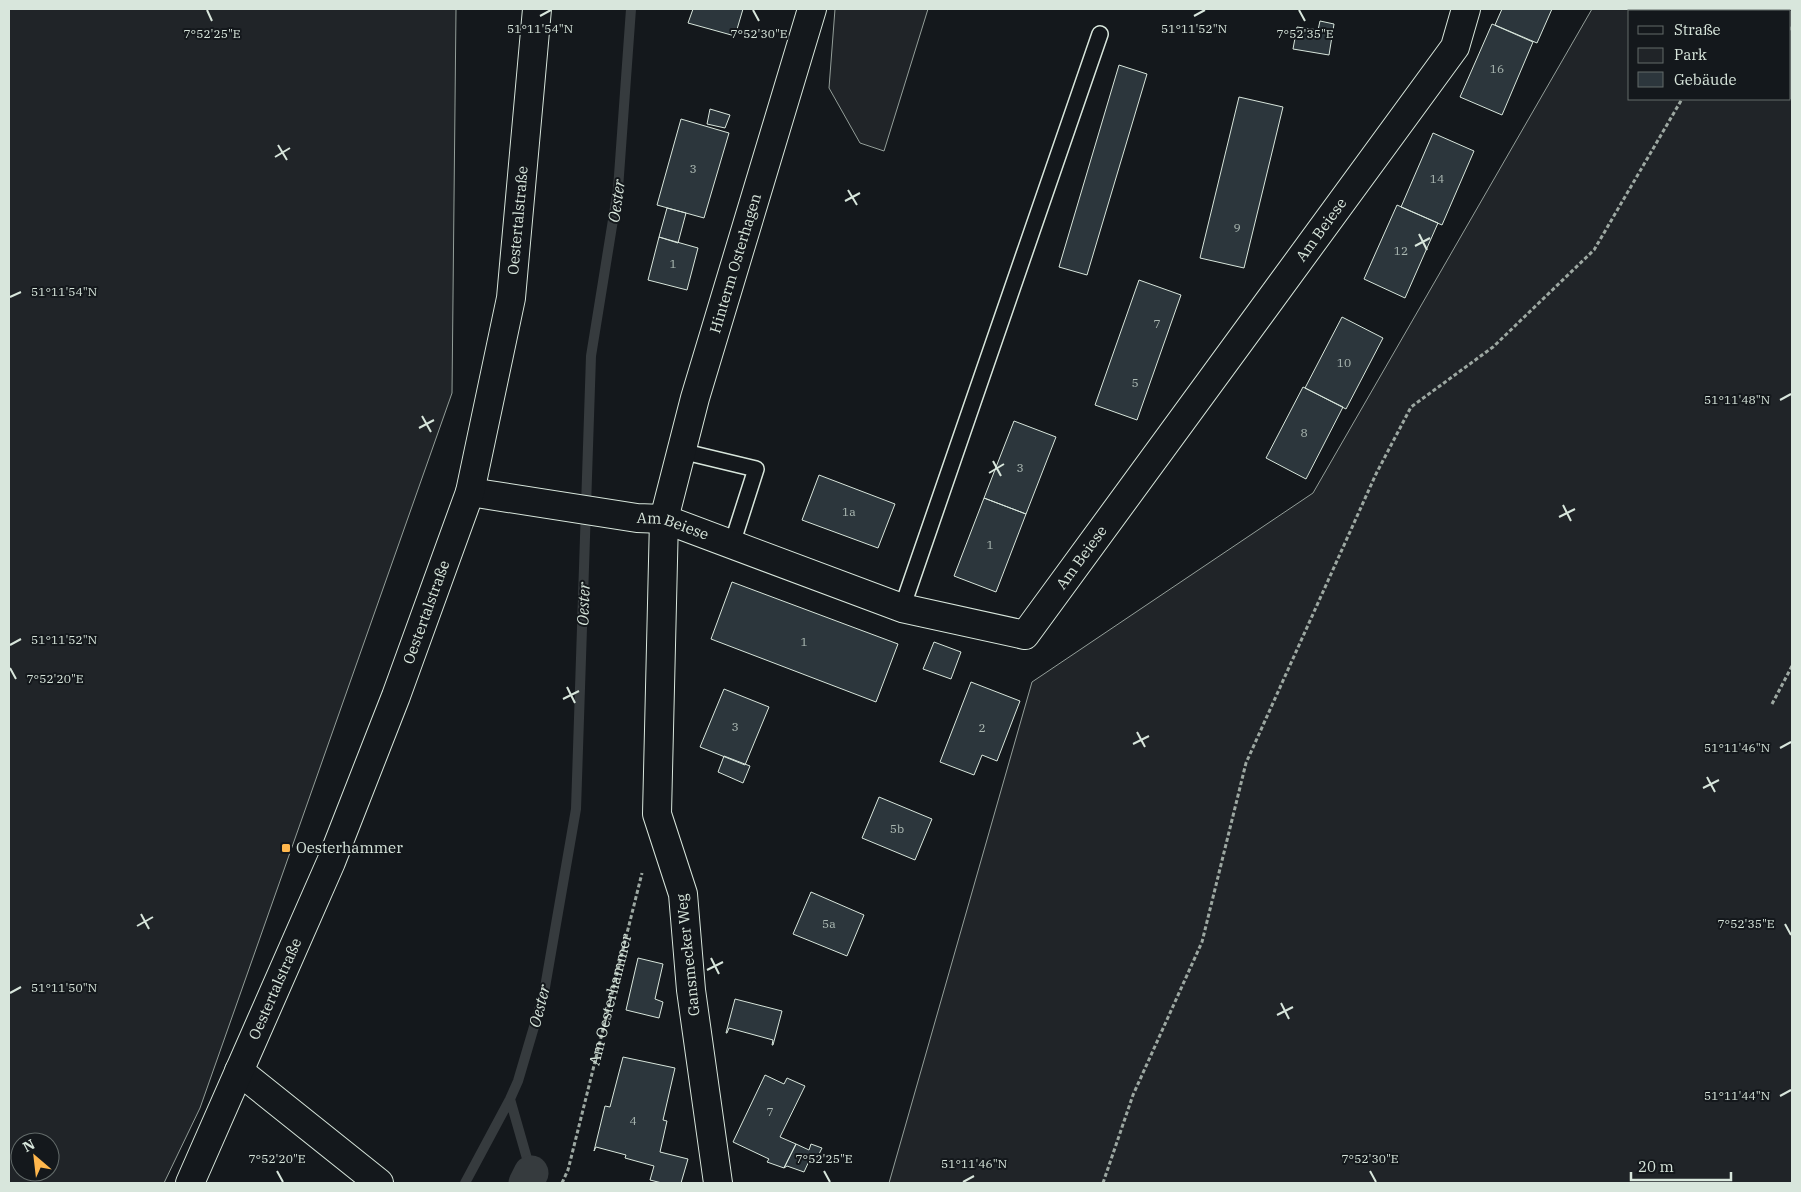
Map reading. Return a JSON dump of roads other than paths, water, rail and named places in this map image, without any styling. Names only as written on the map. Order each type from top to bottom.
[{"type":"street","name":"Oestertalstraße","points":[[190,1183],[331,862],[396,696],[470,492],[511,298],[537,9]]},
{"type":"street","name":"Hinterm Osterhagen","points":[[664,519],[695,398],[812,9]]},
{"type":"street","name":"Am Beiese","points":[[470,492],[637,518],[664,519],[902,608],[1025,635],[1455,47],[1466,9]]},
{"type":"street","name":"Gansmecker Weg","points":[[664,519],[657,814],[684,894],[691,990],[718,1183]]},
{"type":"street","points":[[239,1071],[379,1183]]},
{"type":"lane","points":[[902,608],[1100,34]]},
{"type":"lane","points":[[681,451],[756,469],[732,544]]},
{"type":"waterway","name":"Oester","points":[[465,1183],[518,1081],[544,993],[576,809],[591,356],[618,189],[631,9]]},
{"type":"waterway","points":[[510,1099],[534,1183]]},
{"type":"waterway","points":[[526,1183],[531,1173]]},
{"type":"place","name":"Oesterhammer","points":[[286,848]]}]
